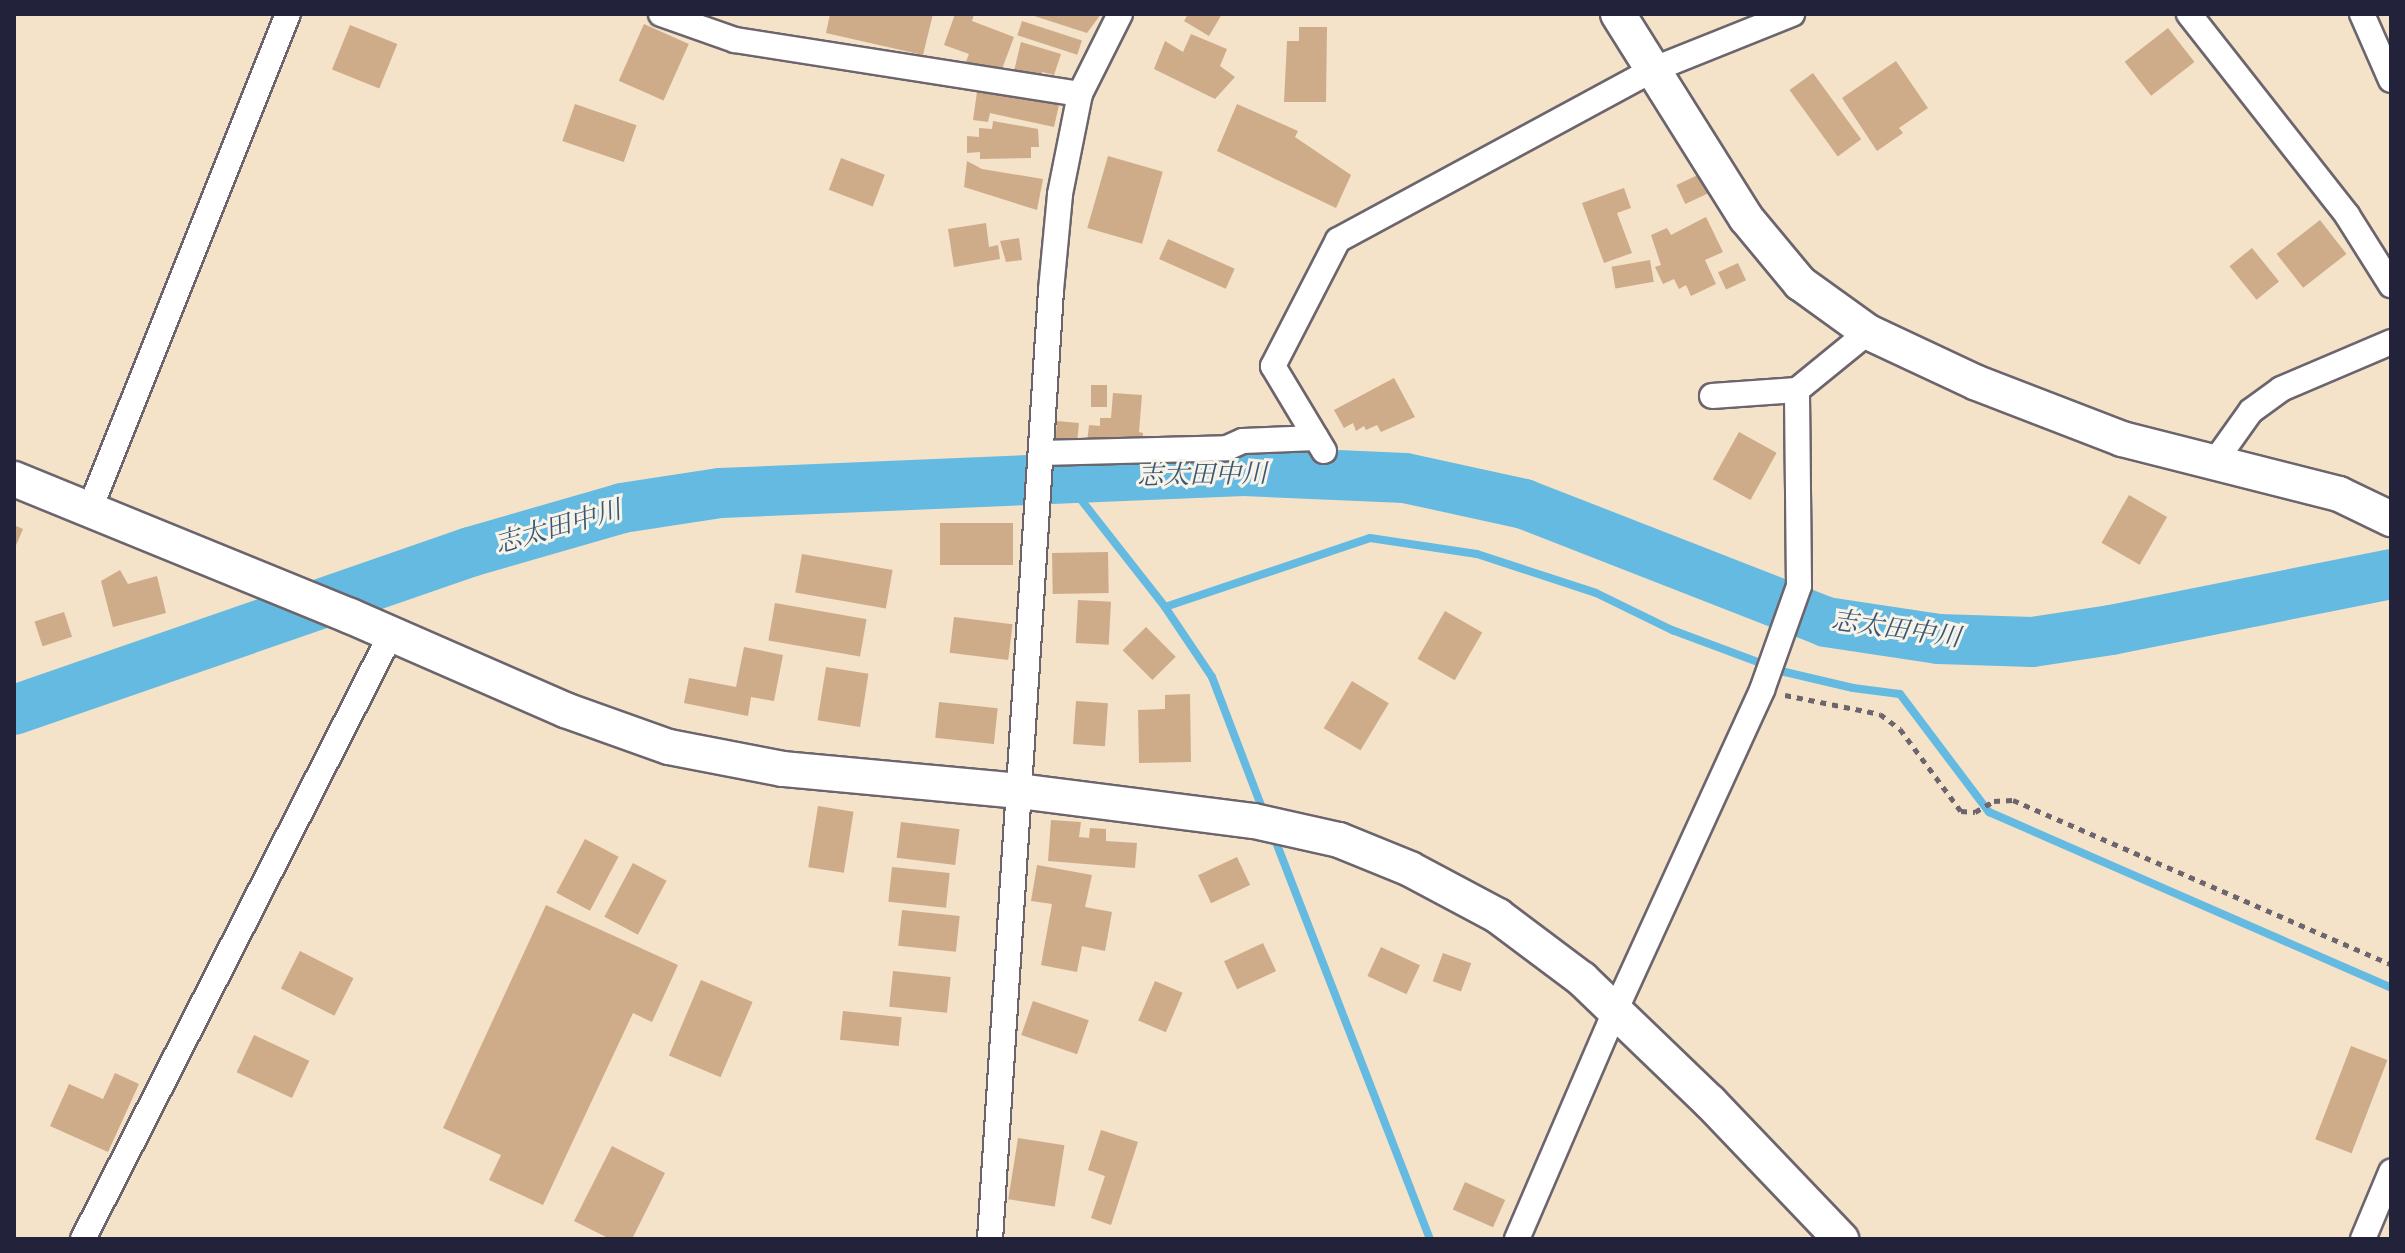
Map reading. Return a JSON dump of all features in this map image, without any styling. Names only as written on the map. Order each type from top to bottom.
[{"type":"street","points":[[89,511],[288,14]]},
{"type":"street","points":[[661,14],[703,21],[735,40],[1080,94]]},
{"type":"street","points":[[990,1239],[1060,194],[1080,94],[1120,14]]},
{"type":"street","points":[[1618,14],[1746,218],[1800,283],[1868,332],[1977,383],[2122,439],[2216,460],[2339,494],[2391,519]]},
{"type":"street","points":[[1041,458],[1227,448],[1243,441],[1320,444],[1273,366],[1338,240],[1652,70],[1792,14]]},
{"type":"street","points":[[2189,14],[2347,215],[2391,285]]},
{"type":"street","points":[[2362,14],[2391,80]]},
{"type":"street","points":[[1712,396],[1797,390],[1868,332]]},
{"type":"street","points":[[2216,460],[2251,411],[2281,389],[2391,342]]},
{"type":"street","points":[[1517,1239],[1616,1009],[1780,645],[1799,586],[1797,390]]},
{"type":"street","points":[[14,479],[350,616],[565,710],[669,747],[783,769],[1019,791],[1254,821],[1339,840],[1410,869],[1498,916],[1616,1009],[1841,1239]]},
{"type":"street","points":[[83,1239],[391,634]]},
{"type":"street","points":[[2363,1239],[2391,1172]]},
{"type":"path","points":[[1765,684],[1880,714],[1900,729],[1961,811],[1975,812],[1994,801],[2013,800],[2391,964]]},
{"type":"building","points":[[830,14],[933,14],[923,55],[826,33]]},
{"type":"building","points":[[955,14],[974,14],[972,21],[1014,37],[999,77],[965,64],[969,54],[944,45]]},
{"type":"building","points":[[1028,14],[1101,14],[1087,33]]},
{"type":"building","points":[[1188,14],[1222,14],[1209,36],[1184,21]]},
{"type":"building","points":[[1022,21],[1082,40],[1077,55],[1017,35]]},
{"type":"building","points":[[644,24],[689,44],[664,101],[619,81]]},
{"type":"building","points":[[350,25],[397,44],[379,89],[332,70]]},
{"type":"building","points":[[1299,27],[1327,27],[1326,102],[1284,102],[1287,41],[1299,41]]},
{"type":"building","points":[[2168,28],[2194,62],[2151,96],[2125,62]]},
{"type":"building","points":[[1191,34],[1227,49],[1220,66],[1235,77],[1215,99],[1154,69],[1165,41],[1183,52]]},
{"type":"building","points":[[1021,42],[1061,54],[1054,75],[1042,72],[1040,78],[1014,71]]},
{"type":"building","points":[[1896,61],[1928,108],[1899,128],[1903,133],[1877,151],[1842,98]]},
{"type":"building","points":[[1813,73],[1861,139],[1838,156],[1790,90]]},
{"type":"building","points":[[978,85],[1059,105],[1054,127],[990,113],[988,122],[973,120]]},
{"type":"building","points":[[575,104],[636,125],[624,162],[562,141]]},
{"type":"building","points":[[1237,104],[1298,131],[1295,137],[1351,175],[1336,208],[1217,151]]},
{"type":"building","points":[[993,121],[1038,129],[1039,147],[1031,147],[1031,158],[980,159],[980,152],[967,153],[967,136],[979,137],[979,128],[992,129]]},
{"type":"building","points":[[1108,156],[1163,172],[1142,244],[1087,228]]},
{"type":"building","points":[[841,158],[885,175],[873,207],[829,190]]},
{"type":"building","points":[[967,161],[982,169],[1043,179],[1037,210],[964,187]]},
{"type":"building","points":[[1700,174],[1709,193],[1685,204],[1676,185]]},
{"type":"building","points":[[1624,188],[1631,208],[1617,213],[1632,253],[1604,263],[1582,203]]},
{"type":"building","points":[[1706,217],[1723,252],[1705,260],[1716,284],[1691,296],[1686,285],[1679,289],[1674,279],[1663,284],[1655,267],[1661,265],[1651,235],[1667,228],[1671,235]]},
{"type":"building","points":[[2320,220],[2346,254],[2303,288],[2277,254]]},
{"type":"building","points":[[986,223],[989,247],[998,245],[1000,259],[954,267],[948,229]]},
{"type":"building","points":[[1019,238],[1022,260],[1006,262],[1000,241]]},
{"type":"building","points":[[1168,239],[1235,269],[1226,289],[1159,259]]},
{"type":"building","points":[[2252,248],[2279,281],[2257,300],[2229,266]]},
{"type":"building","points":[[1650,260],[1654,282],[1615,288],[1612,267]]},
{"type":"building","points":[[1738,263],[1746,280],[1726,290],[1718,272]]},
{"type":"building","points":[[1394,378],[1415,417],[1381,432],[1377,425],[1366,430],[1364,426],[1356,431],[1353,423],[1344,428],[1334,410]]},
{"type":"building","points":[[1091,385],[1107,385],[1107,407],[1091,407]]},
{"type":"building","points":[[1113,393],[1142,395],[1139,432],[1143,433],[1143,447],[1087,443],[1089,425],[1100,426],[1100,418],[1111,418]]},
{"type":"building","points":[[1057,421],[1079,423],[1077,447],[1055,445]]},
{"type":"building","points":[[1739,432],[1777,453],[1750,500],[1713,479]]},
{"type":"building","points":[[2129,495],[2167,517],[2140,565],[2102,543]]},
{"type":"building","points":[[940,523],[1013,523],[1013,565],[940,565]]},
{"type":"building","points":[[14,525],[23,529],[14,550]]},
{"type":"building","points":[[1108,552],[1109,593],[1053,594],[1052,553]]},
{"type":"building","points":[[802,554],[893,570],[886,608],[795,592]]},
{"type":"building","points":[[120,570],[128,584],[157,576],[166,613],[113,627],[101,581]]},
{"type":"building","points":[[1078,600],[1111,602],[1109,645],[1076,643]]},
{"type":"building","points":[[775,603],[867,619],[860,657],[768,640]]},
{"type":"building","points":[[1445,611],[1482,632],[1455,680],[1418,659]]},
{"type":"building","points":[[64,612],[72,637],[43,646],[35,622]]},
{"type":"building","points":[[954,617],[1013,624],[1008,660],[950,653]]},
{"type":"building","points":[[1146,627],[1176,657],[1152,680],[1123,650]]},
{"type":"building","points":[[744,647],[783,655],[774,701],[751,697],[748,716],[684,703],[689,678],[736,687]]},
{"type":"building","points":[[826,667],[868,674],[860,727],[818,720]]},
{"type":"building","points":[[1352,681],[1389,703],[1361,750],[1324,728]]},
{"type":"building","points":[[1190,694],[1191,762],[1139,763],[1138,710],[1165,709],[1165,695]]},
{"type":"building","points":[[1076,701],[1108,703],[1105,746],[1073,744]]},
{"type":"building","points":[[939,702],[998,708],[994,744],[935,738]]},
{"type":"building","points":[[818,806],[854,812],[844,873],[808,867]]},
{"type":"building","points":[[1051,820],[1081,822],[1079,837],[1089,838],[1090,828],[1106,829],[1106,841],[1137,843],[1135,868],[1048,861]]},
{"type":"building","points":[[901,822],[960,829],[955,865],[897,858]]},
{"type":"building","points":[[585,839],[619,857],[590,911],[556,893]]},
{"type":"building","points":[[1237,857],[1250,885],[1211,903],[1198,875]]},
{"type":"building","points":[[633,863],[667,881],[638,935],[604,917]]},
{"type":"building","points":[[1037,865],[1092,875],[1085,907],[1112,912],[1105,951],[1082,946],[1077,972],[1041,965],[1052,904],[1031,901]]},
{"type":"building","points":[[892,867],[950,873],[946,908],[888,902]]},
{"type":"building","points":[[546,905],[678,965],[652,1022],[633,1013],[543,1205],[489,1180],[501,1155],[443,1128]]},
{"type":"building","points":[[902,910],[960,916],[956,952],[898,946]]},
{"type":"building","points":[[1263,943],[1276,971],[1237,989],[1224,961]]},
{"type":"building","points":[[1381,947],[1420,965],[1406,994],[1367,976]]},
{"type":"building","points":[[300,951],[353,978],[334,1016],[281,988]]},
{"type":"building","points":[[1443,953],[1471,963],[1461,991],[1433,981]]},
{"type":"building","points":[[893,971],[951,977],[947,1013],[889,1007]]},
{"type":"building","points":[[701,980],[753,1002],[721,1077],[669,1055]]},
{"type":"building","points":[[1155,981],[1183,993],[1166,1032],[1138,1021]]},
{"type":"building","points":[[1033,1001],[1089,1020],[1077,1054],[1021,1035]]},
{"type":"building","points":[[843,1011],[902,1017],[899,1046],[840,1040]]},
{"type":"building","points":[[254,1035],[309,1061],[292,1098],[237,1072]]},
{"type":"building","points":[[2351,1046],[2387,1060],[2352,1153],[2315,1139]]},
{"type":"building","points":[[115,1073],[139,1084],[108,1152],[50,1126],[69,1084],[103,1099]]},
{"type":"building","points":[[1101,1130],[1138,1142],[1111,1225],[1091,1218],[1105,1176],[1088,1170]]},
{"type":"building","points":[[1018,1138],[1064,1145],[1055,1207],[1008,1199]]},
{"type":"building","points":[[612,1146],[665,1173],[632,1239],[610,1239],[574,1221]]},
{"type":"building","points":[[1465,1182],[1505,1200],[1493,1227],[1453,1209]]},
{"type":"waterway","name":"志太田中川","points":[[14,710],[470,552],[622,508],[720,493],[1244,471],[1405,478],[1524,504],[1826,622],[1939,639],[2032,642],[2111,630],[2391,574]]},
{"type":"waterway","points":[[1064,478],[1165,607],[1212,677],[1264,813]]},
{"type":"waterway","points":[[1165,607],[1370,538],[1477,554],[1596,593],[1672,630],[1785,672],[1853,688],[1900,694],[1989,812],[2391,988]]},
{"type":"waterway","points":[[1274,837],[1430,1239]]}]
